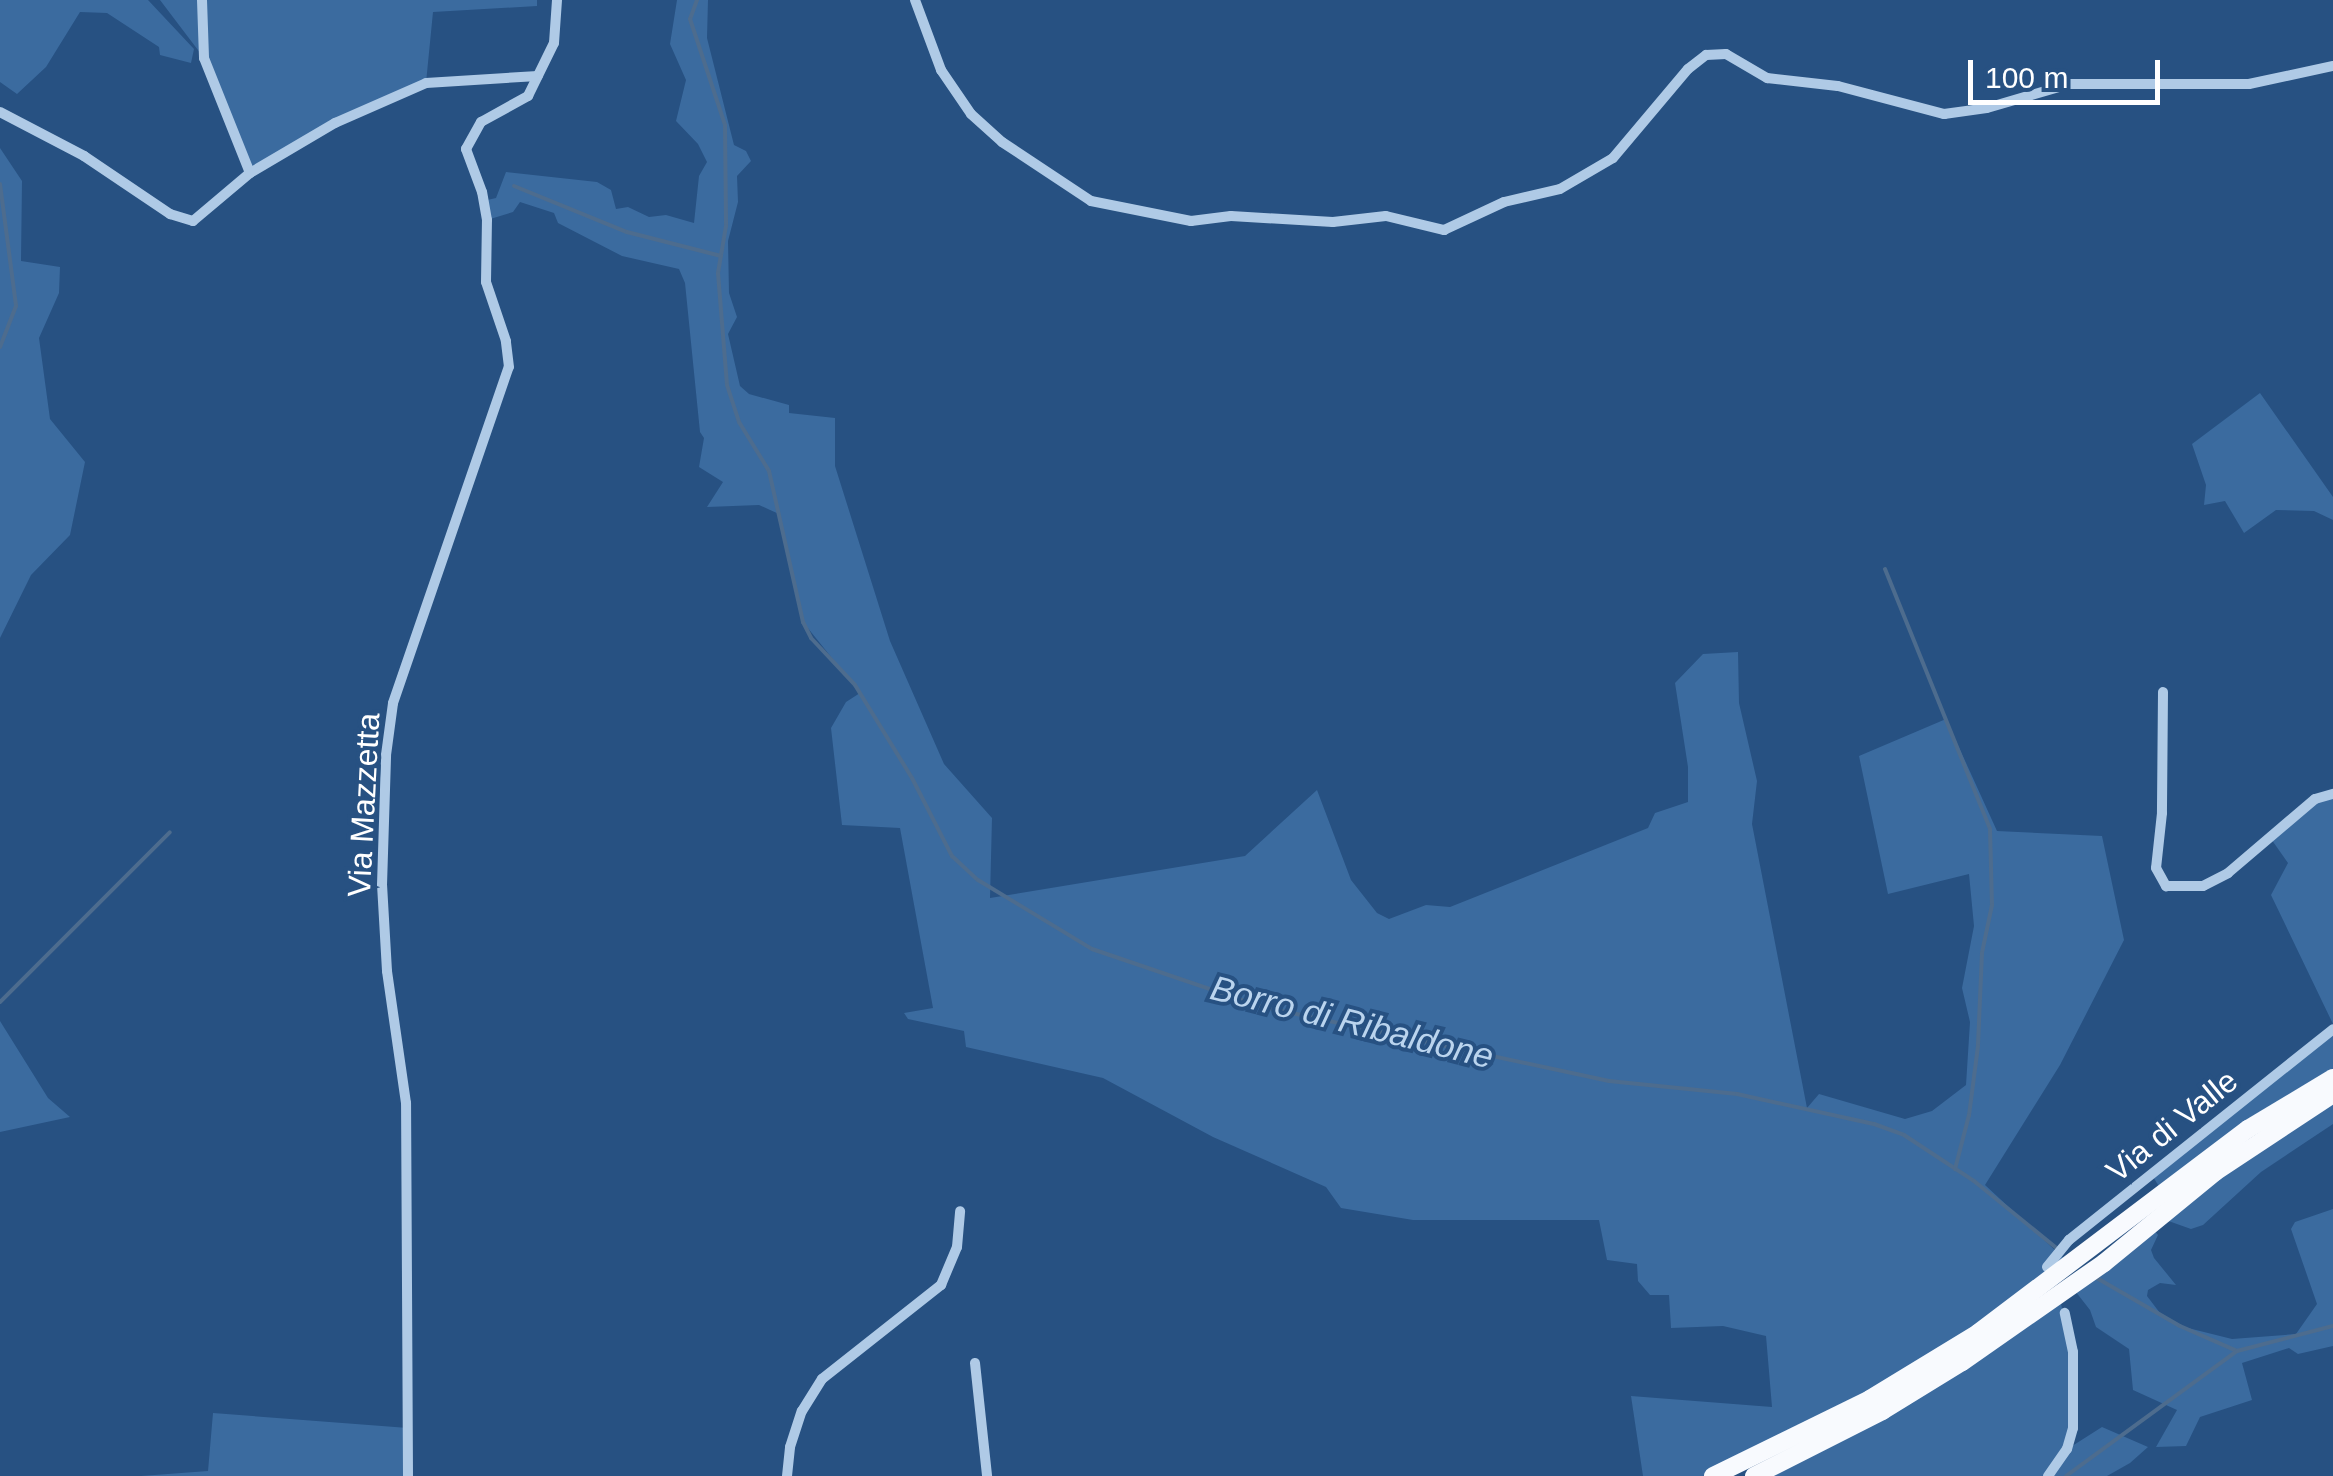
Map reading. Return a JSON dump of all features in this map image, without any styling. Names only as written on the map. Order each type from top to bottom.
[{"type":"highway","points":[[1713,1476],[1796,1439],[1964,1342],[2270,1113],[2333,1078]]},
{"type":"highway","points":[[1754,1476],[1811,1450],[1949,1370],[2104,1263],[2215,1172],[2333,1094]]},
{"type":"street","points":[[202,0],[204,58],[250,173]]},
{"type":"street","points":[[0,112],[84,156],[182,222],[194,222],[250,173],[335,122],[426,82],[538,76],[554,43],[557,0]]},
{"type":"street","points":[[915,0],[940,70],[971,114],[1002,142],[1091,200],[1191,220],[1231,216],[1334,222],[1386,216],[1444,230],[1504,202],[1560,190],[1613,158],[1688,69],[1706,55],[1726,54],[1767,78],[1838,86],[1944,114],[1988,108],[2069,84],[2249,84],[2307,75],[2333,66]]},
{"type":"street","name":"Via Mazzetta","points":[[408,1476],[406,1103],[386,971],[382,885],[386,755],[393,702],[508,367],[506,341],[486,282],[487,220],[482,192],[466,149],[482,122],[514,108],[528,96],[538,76]]},
{"type":"street","points":[[2162,692],[2162,812],[2156,868],[2166,886],[2203,886],[2228,873],[2316,799],[2333,794]]},
{"type":"street","name":"Via di Valle","points":[[2047,1267],[2058,1250],[2333,1029]]},
{"type":"street","points":[[787,1476],[790,1447],[802,1411],[822,1379],[941,1285],[957,1247],[960,1211]]},
{"type":"street","points":[[2048,1476],[2067,1449],[2073,1428],[2073,1352],[2065,1313]]},
{"type":"street","points":[[975,1363],[987,1476]]},
{"type":"shaded area","points":[[0,0],[148,0],[194,49],[191,63],[160,55],[159,47],[107,13],[80,12],[46,67],[17,94],[0,82]]},
{"type":"shaded area","points":[[160,0],[537,0],[537,6],[433,12],[426,83],[335,123],[250,173],[204,58]]},
{"type":"shaded area","points":[[677,0],[708,0],[707,38],[734,145],[746,151],[751,161],[737,176],[738,202],[728,241],[729,293],[737,317],[728,334],[740,386],[749,394],[789,405],[789,413],[835,418],[835,466],[890,641],[944,764],[992,818],[990,898],[1245,856],[1317,790],[1351,880],[1377,913],[1389,919],[1426,905],[1450,907],[1648,828],[1655,813],[1688,802],[1688,767],[1675,683],[1703,654],[1738,652],[1739,703],[1757,781],[1752,824],[1807,1108],[1819,1094],[1905,1119],[1932,1111],[1966,1085],[1970,1022],[1962,988],[1974,926],[1969,874],[1888,894],[1859,756],[1946,719],[1997,831],[2102,836],[2124,940],[2060,1065],[1985,1185],[2071,1265],[1978,1333],[1713,1476],[1643,1476],[1631,1396],[1772,1407],[1766,1336],[1723,1326],[1671,1328],[1669,1295],[1650,1295],[1638,1281],[1637,1264],[1607,1260],[1599,1220],[1413,1220],[1341,1208],[1326,1187],[1213,1137],[1103,1078],[966,1047],[964,1031],[908,1019],[904,1013],[933,1008],[900,828],[842,825],[831,728],[846,702],[860,693],[803,622],[779,514],[759,505],[707,507],[723,482],[699,467],[704,438],[700,432],[685,283],[679,269],[622,256],[558,223],[554,213],[520,202],[513,212],[487,220],[483,201],[496,198],[506,172],[597,182],[611,190],[616,209],[628,207],[649,217],[666,215],[694,223],[699,176],[707,162],[698,144],[676,121],[686,80],[670,44]]},
{"type":"shaded area","points":[[0,148],[22,181],[21,261],[60,267],[59,293],[39,338],[50,419],[85,462],[70,535],[31,575],[0,638]]},
{"type":"shaded area","points":[[2260,393],[2333,497],[2333,520],[2314,511],[2276,510],[2244,533],[2225,501],[2204,505],[2206,485],[2192,444]]},
{"type":"shaded area","points":[[2333,794],[2333,1024],[2271,895],[2288,863],[2269,836],[2315,799]]},
{"type":"shaded area","points":[[0,1021],[48,1098],[70,1117],[0,1132]]},
{"type":"shaded area","points":[[2333,1029],[2333,1078],[2163,1193],[2152,1175]]},
{"type":"shaded area","points":[[2333,1094],[2333,1124],[2261,1172],[2203,1225],[2191,1229],[2160,1218]]},
{"type":"shaded area","points":[[2333,1209],[2333,1346],[2298,1354],[2289,1348],[2242,1363],[2252,1400],[2200,1417],[2186,1446],[2156,1447],[2177,1410],[2133,1390],[2129,1349],[2096,1327],[2090,1310],[2072,1287],[2150,1225],[2158,1235],[2151,1250],[2154,1258],[2176,1285],[2160,1283],[2148,1290],[2147,1296],[2163,1317],[2180,1326],[2232,1339],[2296,1334],[2317,1304],[2291,1229],[2295,1222]]},
{"type":"shaded area","points":[[2059,1296],[2073,1352],[2069,1448],[2102,1427],[2148,1447],[2130,1463],[2107,1476],[1754,1476]]},
{"type":"shaded area","points":[[213,1413],[408,1428],[408,1476],[141,1476],[208,1471]]},
{"type":"waterway","name":"Borro di Ribaldone","points":[[697,0],[690,19],[725,125],[726,226],[718,273],[727,385],[739,422],[769,471],[803,622],[811,638],[855,685],[912,778],[952,856],[978,880],[1092,949],[1259,1006],[1609,1081],[1737,1094],[1874,1124],[1904,1135],[1974,1181],[2060,1251]]},
{"type":"waterway","points":[[0,184],[16,306],[0,347]]},
{"type":"waterway","points":[[514,186],[627,232],[721,256]]},
{"type":"waterway","points":[[1885,569],[1990,829],[1992,905],[1982,953],[1978,1046],[1969,1115],[1955,1169]]},
{"type":"waterway","points":[[0,1002],[170,832]]},
{"type":"waterway","name":"Borro di Ribaldone","points":[[2095,1277],[2180,1326],[2237,1351]]},
{"type":"waterway","points":[[2066,1476],[2237,1351],[2333,1326]]}]
